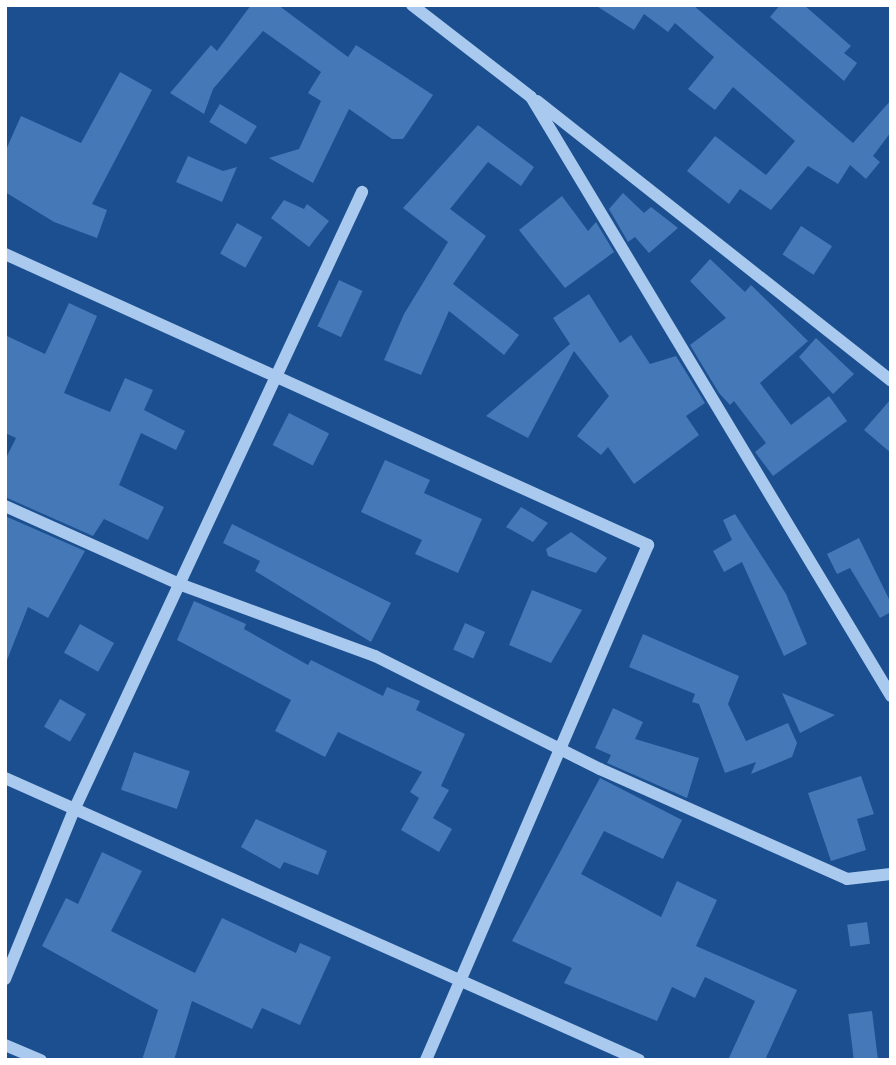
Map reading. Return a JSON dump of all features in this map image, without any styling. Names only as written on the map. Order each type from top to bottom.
[{"type":"street","points":[[412,5],[891,381]]},
{"type":"street","points":[[531,97],[891,696]]},
{"type":"street","points":[[5,979],[74,810],[274,371],[362,192]]},
{"type":"street","points":[[5,254],[274,371],[648,545],[563,750],[426,1060]]},
{"type":"street","points":[[5,506],[179,584],[375,656],[563,750],[847,879],[891,874]]},
{"type":"street","points":[[5,778],[639,1060]]},
{"type":"street","points":[[5,1045],[41,1060]]},
{"type":"building","points":[[251,5],[278,5],[348,57],[356,45],[433,95],[403,139],[392,139],[349,109],[313,183],[269,158],[299,149],[321,101],[308,93],[321,72],[263,31],[213,89],[204,114],[170,93],[211,45],[217,51]]},
{"type":"building","points":[[595,5],[693,5],[853,143],[891,100],[891,132],[873,156],[880,162],[866,179],[850,165],[838,184],[808,166],[771,210],[740,189],[729,204],[687,171],[715,136],[766,175],[795,141],[733,87],[715,110],[688,89],[714,57],[675,23],[668,32],[644,14],[634,30]]},
{"type":"building","points":[[780,5],[804,5],[851,46],[844,53],[857,63],[844,81],[770,17]]},
{"type":"building","points":[[120,72],[152,90],[92,204],[107,210],[97,238],[54,222],[5,192],[5,152],[21,116],[81,143]]},
{"type":"building","points":[[220,104],[257,126],[246,144],[209,122]]},
{"type":"building","points":[[478,125],[534,167],[521,186],[488,162],[450,209],[486,236],[453,284],[519,335],[504,355],[449,311],[421,375],[384,360],[404,314],[448,242],[403,208]]},
{"type":"building","points":[[188,156],[223,171],[237,167],[222,202],[176,182]]},
{"type":"building","points":[[623,193],[644,213],[651,207],[678,228],[649,253],[635,237],[628,242],[609,209]]},
{"type":"building","points":[[562,196],[588,231],[596,222],[614,252],[565,288],[519,230]]},
{"type":"building","points":[[284,200],[304,209],[307,204],[329,221],[309,247],[271,218]]},
{"type":"building","points":[[237,223],[262,237],[245,268],[220,254]]},
{"type":"building","points":[[801,226],[832,246],[814,275],[782,255]]},
{"type":"building","points":[[710,259],[745,292],[751,285],[808,341],[760,383],[791,425],[829,396],[847,421],[773,476],[755,452],[766,443],[734,401],[730,405],[719,393],[690,345],[726,318],[690,281]]},
{"type":"building","points":[[339,280],[363,291],[341,337],[317,326]]},
{"type":"building","points":[[589,294],[620,343],[631,335],[650,364],[676,356],[705,403],[686,416],[699,435],[634,484],[608,447],[601,455],[577,436],[609,396],[574,351],[528,438],[486,416],[570,344],[553,318]]},
{"type":"building","points":[[69,303],[97,316],[64,393],[110,412],[125,378],[153,390],[144,410],[185,431],[176,450],[141,433],[119,485],[164,507],[148,540],[104,519],[93,536],[5,497],[5,460],[16,438],[5,433],[5,335],[45,354]]},
{"type":"building","points":[[816,338],[854,374],[833,394],[799,357]]},
{"type":"building","points":[[891,399],[891,453],[864,430]]},
{"type":"building","points":[[289,413],[329,433],[313,466],[273,445]]},
{"type":"building","points":[[385,460],[430,480],[424,493],[482,519],[458,573],[415,554],[422,540],[361,512]]},
{"type":"building","points":[[521,507],[548,523],[533,542],[506,527]]},
{"type":"building","points":[[735,514],[786,594],[807,644],[784,656],[742,562],[724,572],[713,551],[732,540],[723,520]]},
{"type":"building","points":[[5,516],[85,551],[48,618],[28,607],[7,660]]},
{"type":"building","points":[[232,524],[391,603],[371,642],[255,571],[260,561],[223,543]]},
{"type":"building","points":[[571,532],[607,558],[596,573],[548,556],[546,549]]},
{"type":"building","points":[[859,538],[891,603],[891,612],[880,618],[850,568],[837,574],[827,554]]},
{"type":"building","points":[[532,590],[582,610],[551,663],[509,645]]},
{"type":"building","points":[[194,601],[246,624],[244,629],[308,665],[311,660],[383,696],[387,687],[420,701],[416,710],[465,734],[441,786],[449,790],[433,818],[452,829],[439,852],[401,830],[419,798],[410,792],[422,772],[338,732],[325,757],[275,731],[291,700],[177,640]]},
{"type":"building","points":[[465,623],[485,632],[473,658],[453,649]]},
{"type":"building","points":[[80,624],[114,643],[98,672],[64,653]]},
{"type":"building","points":[[643,634],[739,676],[728,704],[746,741],[788,723],[797,743],[792,757],[751,774],[756,762],[725,773],[699,704],[692,702],[695,694],[629,667]]},
{"type":"building","points":[[782,693],[835,715],[800,733]]},
{"type":"building","points":[[60,699],[86,714],[70,742],[44,727]]},
{"type":"building","points":[[613,708],[643,722],[635,739],[699,758],[687,798],[607,763],[611,755],[595,748]]},
{"type":"building","points":[[134,752],[190,771],[177,809],[121,790]]},
{"type":"building","points":[[861,776],[874,814],[857,819],[866,850],[831,861],[808,793]]},
{"type":"building","points":[[600,778],[682,820],[663,859],[604,831],[581,874],[661,917],[677,881],[717,900],[696,946],[797,990],[765,1060],[728,1060],[755,1001],[705,977],[695,998],[672,987],[657,1021],[564,983],[572,968],[512,941]]},
{"type":"building","points":[[256,819],[327,851],[318,875],[284,862],[280,869],[241,847]]},
{"type":"building","points":[[102,852],[142,871],[111,931],[195,973],[222,918],[296,953],[300,943],[331,957],[300,1025],[262,1008],[252,1029],[192,1001],[174,1060],[142,1060],[158,1010],[42,946],[66,898],[78,904]]},
{"type":"building","points":[[867,922],[870,944],[850,947],[847,925]]},
{"type":"building","points":[[872,1011],[878,1060],[854,1060],[848,1014]]}]
